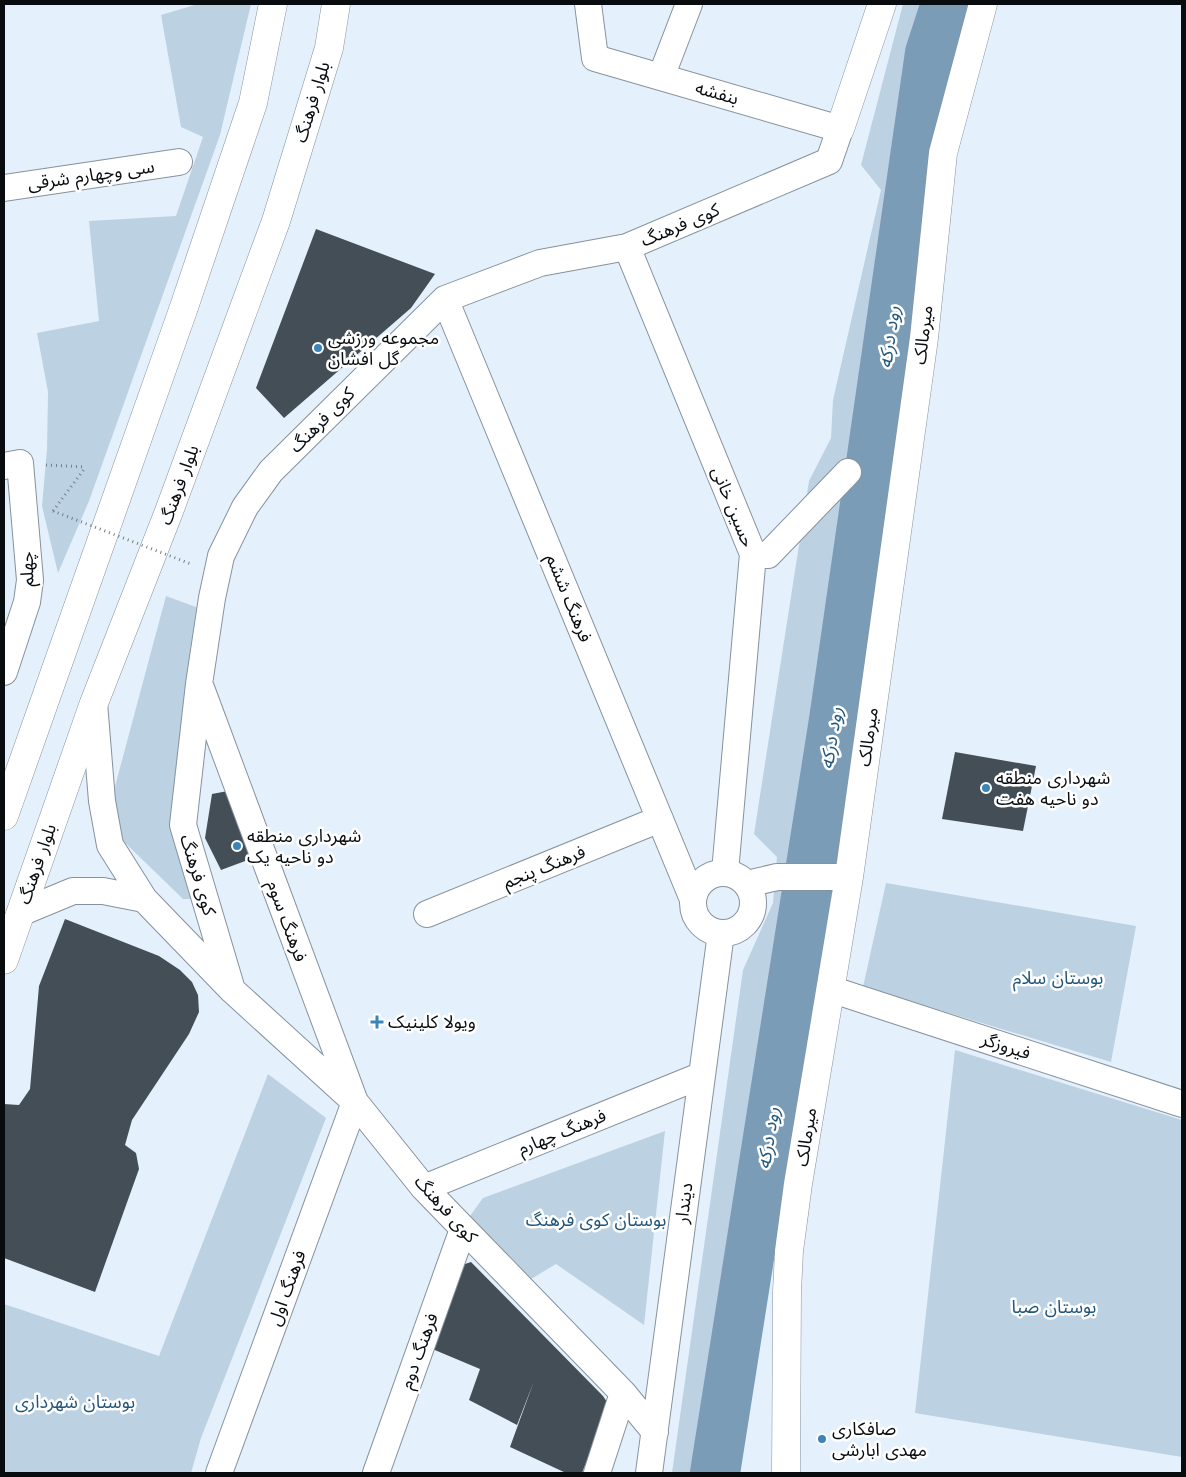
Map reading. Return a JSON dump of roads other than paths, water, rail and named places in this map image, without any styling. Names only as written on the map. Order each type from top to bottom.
[{"type":"main road","points":[[4,816],[183,310],[253,103],[273,4]]},
{"type":"main road","name":"بلوار فرهنگ","points":[[4,960],[94,703],[168,514],[276,221],[329,48],[336,4]]},
{"type":"main road","points":[[840,129],[882,4]]},
{"type":"main road","name":"میرمالک","points":[[786,1473],[789,1251],[849,877],[924,338],[944,154],[983,4]]},
{"type":"street","name":"بنفشه","points":[[588,4],[595,58],[840,129]]},
{"type":"street","points":[[662,77],[688,4]]},
{"type":"street","name":"کوی فرهنگ","points":[[232,990],[183,825],[199,684],[212,598],[221,556],[245,507],[271,471],[445,299],[540,263],[627,247],[829,161],[840,129]]},
{"type":"street","name":"سی وچهارم شرقی","points":[[4,188],[179,162]]},
{"type":"street","name":"حسین خانی","points":[[627,247],[753,554],[736,878]]},
{"type":"street","name":"فرهنگ ششم","points":[[445,299],[692,897]]},
{"type":"street","name":"چهلم","points":[[4,672],[27,602],[30,580],[12,465]]},
{"type":"street","points":[[753,554],[768,555],[848,472]]},
{"type":"street","name":"فرهنگ سوم","points":[[199,684],[354,1102]]},
{"type":"street","name":"کوی فرهنگ","points":[[94,703],[102,800],[110,845],[144,899],[232,990],[354,1102],[424,1188],[623,1394],[655,1432]]},
{"type":"street","name":"فرهنگ پنجم","points":[[427,914],[660,819]]},
{"type":"street","points":[[736,878],[754,903],[747,922],[730,932],[721,933],[702,925],[692,907],[692,897],[696,889],[708,876],[736,878],[777,876],[849,877]]},
{"type":"street","points":[[20,913],[73,891],[103,890],[144,899]]},
{"type":"street","name":"دیندار","points":[[649,1473],[700,1076],[721,933]]},
{"type":"street","name":"فیروزگر","points":[[830,989],[1182,1104]]},
{"type":"street","name":"فرهنگ چهارم","points":[[424,1188],[700,1076]]},
{"type":"street","name":"فرهنگ اول","points":[[219,1473],[354,1102]]},
{"type":"street","name":"فرهنگ دوم","points":[[376,1473],[463,1229]]},
{"type":"street","points":[[597,1473],[623,1394]]},
{"type":"waterway","name":"رود درکه","points":[[715,1473],[834,720],[930,53],[946,4]]},
{"type":"place","name":"مجموعه ورزشی گل افشان","points":[[318,348]]},
{"type":"place","name":"شهرداری منطقه دو ناحیه هفت","points":[[986,788]]},
{"type":"place","name":"شهرداری منطقه دو ناحیه یک","points":[[237,846]]},
{"type":"place","name":"ویولا کلینیک","points":[[377,1022]]},
{"type":"place","name":"صافکاری مهدی ابارشی","points":[[822,1439]]},
{"type":"park label","name":"بوستان سلام","points":[[1058,978]]},
{"type":"park label","name":"بوستان کوی فرهنگ","points":[[596,1220]]},
{"type":"park label","name":"بوستان صبا","points":[[1054,1307]]},
{"type":"park label","name":"بوستان شهرداری","points":[[75,1402]]}]
